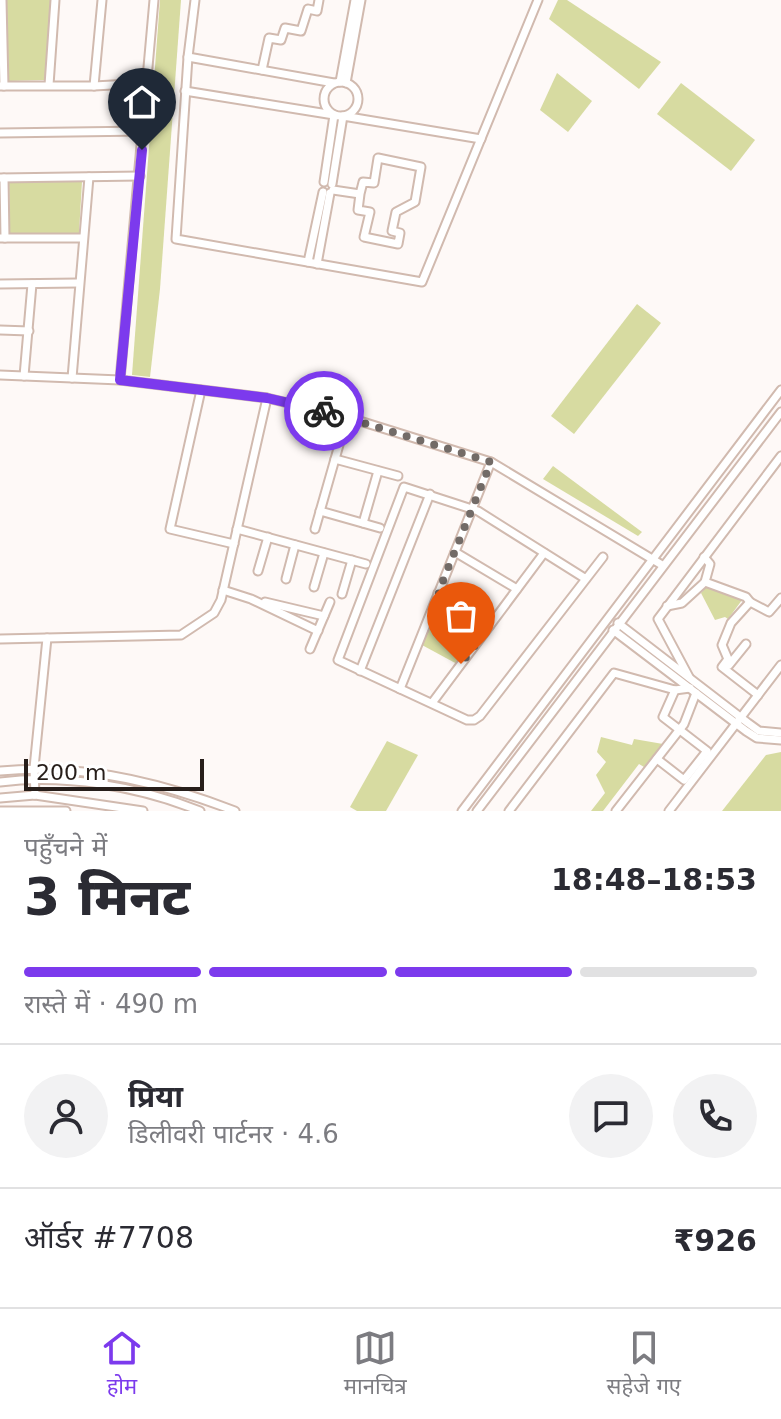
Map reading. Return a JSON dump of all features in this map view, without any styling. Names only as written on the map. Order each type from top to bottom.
[{"type":"street","points":[[2,0],[2,86],[149,83]]},
{"type":"street","points":[[49,85],[55,0]]},
{"type":"street","points":[[94,86],[102,0]]},
{"type":"street","points":[[120,380],[149,83],[154,0]]},
{"type":"street","points":[[195,0],[185,91],[176,239],[422,282],[538,0]]},
{"type":"street","points":[[262,70],[269,38],[281,40],[285,28],[301,31],[308,9],[317,11],[319,0]]},
{"type":"street","points":[[328,188],[334,115],[326,107],[324,97],[340,82],[358,0]]},
{"type":"street","points":[[188,57],[340,82],[356,90],[359,101],[354,111],[343,116]]},
{"type":"street","points":[[185,91],[481,139]]},
{"type":"street","points":[[312,263],[343,116]]},
{"type":"street","points":[[0,133],[144,131]]},
{"type":"street","points":[[378,158],[421,167],[415,202],[396,212],[392,231],[400,233],[398,244],[364,237],[370,212],[358,210],[360,194],[363,182],[374,183],[378,158]]},
{"type":"street","points":[[83,238],[2,238],[2,178],[140,176]]},
{"type":"street","points":[[72,378],[89,177]]},
{"type":"street","points":[[328,188],[360,194]]},
{"type":"street","points":[[0,284],[78,283]]},
{"type":"street","points":[[24,376],[32,284]]},
{"type":"street","points":[[0,330],[29,331]]},
{"type":"street","points":[[0,375],[120,380],[267,398],[347,417],[491,462],[662,565]]},
{"type":"street","points":[[201,390],[170,529],[234,544]]},
{"type":"street","points":[[462,811],[781,390]]},
{"type":"street","points":[[0,639],[181,635],[214,613],[223,590],[267,398]]},
{"type":"street","points":[[477,811],[781,412]]},
{"type":"street","points":[[315,529],[347,417]]},
{"type":"street","points":[[689,677],[658,619],[781,456]]},
{"type":"street","points":[[335,459],[398,476]]},
{"type":"street","points":[[400,689],[491,462]]},
{"type":"street","points":[[363,523],[378,471]]},
{"type":"street","points":[[586,579],[472,509],[407,486],[402,489],[337,658],[467,720],[474,720],[480,716],[586,579],[603,557]]},
{"type":"street","points":[[360,671],[430,494]]},
{"type":"street","points":[[320,511],[380,528]]},
{"type":"street","points":[[237,529],[366,564]]},
{"type":"street","points":[[258,571],[268,537]]},
{"type":"street","points":[[286,579],[295,545]]},
{"type":"street","points":[[455,552],[517,589]]},
{"type":"street","points":[[314,587],[324,553]]},
{"type":"street","points":[[432,703],[544,553]]},
{"type":"street","points":[[667,606],[682,603],[705,582],[710,564],[704,557]]},
{"type":"street","points":[[342,594],[352,560]]},
{"type":"street","points":[[705,582],[746,597],[769,612],[781,598]]},
{"type":"street","points":[[223,590],[324,616]]},
{"type":"street","points":[[438,593],[490,625]]},
{"type":"street","points":[[251,599],[318,631]]},
{"type":"street","points":[[310,649],[330,602]]},
{"type":"street","points":[[750,602],[731,623],[722,645],[728,659],[722,667],[758,695]]},
{"type":"street","points":[[616,626],[689,677],[757,738],[781,740]]},
{"type":"street","points":[[616,626],[693,690],[738,721],[759,731],[781,733]]},
{"type":"street","points":[[35,795],[34,768],[47,638]]},
{"type":"street","points":[[725,670],[746,644]]},
{"type":"street","points":[[687,782],[781,665]]},
{"type":"street","points":[[509,811],[614,673],[675,690],[693,690]]},
{"type":"street","points":[[669,811],[707,751],[663,717],[675,690]]},
{"type":"street","points":[[616,811],[680,729],[693,690]]},
{"type":"street","points":[[657,759],[687,782]]},
{"type":"street","points":[[0,771],[34,768],[132,779],[235,811]]},
{"type":"street","points":[[0,782],[36,777],[115,787],[200,811]]},
{"type":"street","points":[[0,798],[35,795],[143,811]]},
{"type":"street","points":[[0,811],[66,811]]},
{"type":"green space","points":[[6,0],[52,0],[47,80],[9,81]]},
{"type":"green space","points":[[160,0],[181,0],[160,289],[150,377],[132,375]]},
{"type":"green space","points":[[558,0],[567,0],[661,62],[639,89],[549,19]]},
{"type":"green space","points":[[557,73],[592,101],[568,132],[540,110]]},
{"type":"green space","points":[[681,83],[755,140],[731,171],[657,114]]},
{"type":"green space","points":[[9,181],[82,182],[79,233],[10,234]]},
{"type":"green space","points":[[637,304],[661,323],[574,434],[551,416]]},
{"type":"green space","points":[[553,466],[642,532],[638,536],[543,479]]},
{"type":"green space","points":[[707,586],[742,600],[728,619],[715,620],[701,593]]},
{"type":"green space","points":[[439,602],[481,628],[457,664],[422,645]]},
{"type":"green space","points":[[601,737],[632,745],[634,739],[663,744],[644,767],[639,764],[603,811],[591,811],[605,793],[596,775],[606,762],[597,752]]},
{"type":"green space","points":[[387,741],[418,755],[386,811],[357,811],[350,807]]},
{"type":"green space","points":[[781,752],[781,811],[722,811],[766,755]]},
{"type":"way so far","points":[[324,411],[491,462],[438,593],[490,625],[461,664]]},
{"type":"route","points":[[142,150],[120,380],[267,398],[324,411]]}]
